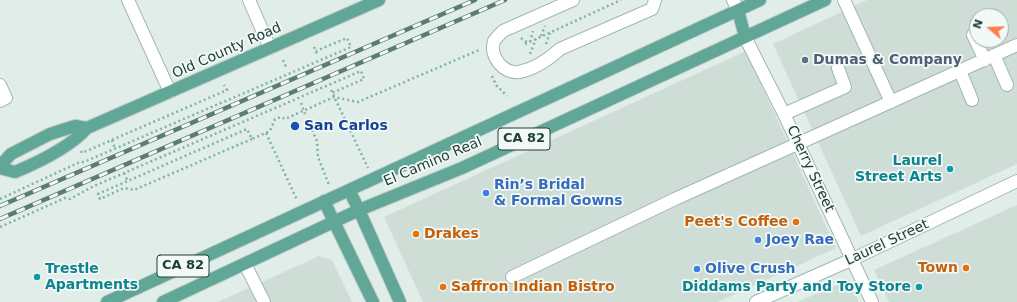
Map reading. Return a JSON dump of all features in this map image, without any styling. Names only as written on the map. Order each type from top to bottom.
[{"type":"main road","name":"Old County Road","points":[[87,128],[75,126],[50,134],[11,154],[0,167],[15,172],[21,170],[78,138],[87,128],[379,0]]},
{"type":"main road","name":"El Camino Real","points":[[107,302],[349,190],[736,5],[760,0]]},
{"type":"main road","name":"El Camino Real","points":[[163,302],[360,210],[462,168],[825,0]]},
{"type":"main road","points":[[736,5],[745,37]]},
{"type":"main road","points":[[349,190],[360,210],[400,302]]},
{"type":"main road","points":[[324,201],[373,302]]},
{"type":"street","points":[[128,0],[170,92]]},
{"type":"street","points":[[249,0],[270,48]]},
{"type":"street","points":[[573,0],[502,31],[494,40],[493,52],[499,64],[508,71],[519,72],[531,68],[548,60],[560,49],[652,9],[655,0]]},
{"type":"street","points":[[844,0],[892,102]]},
{"type":"street","name":"Cherry Street","points":[[745,37],[784,114],[872,302]]},
{"type":"street","points":[[512,277],[675,199],[798,145],[1017,45]]},
{"type":"street","points":[[982,48],[1007,85]]},
{"type":"street","points":[[784,114],[845,87],[838,68]]},
{"type":"street","points":[[960,71],[972,100]]},
{"type":"street","points":[[0,85],[6,98],[0,101]]},
{"type":"street","name":"Laurel Street","points":[[756,302],[1017,182]]},
{"type":"street","points":[[245,264],[264,302]]},
{"type":"path","points":[[521,38],[527,40],[526,44],[621,0]]},
{"type":"path","points":[[0,199],[59,171],[115,149],[351,47],[347,38],[316,53],[314,47]]},
{"type":"path","points":[[333,93],[358,102],[479,50],[483,57]]},
{"type":"path","points":[[283,60],[286,67]]},
{"type":"path","points":[[0,227],[65,198],[70,199],[124,173],[360,71],[364,79],[333,93],[305,112],[285,118],[281,117],[275,119],[270,131],[266,133],[134,190],[124,188],[100,199],[98,194],[248,129],[252,139]]},
{"type":"path","points":[[490,71],[496,85],[507,96]]},
{"type":"path","points":[[84,152],[227,90],[224,85]]},
{"type":"path","points":[[333,93],[368,168]]},
{"type":"path","points":[[301,103],[305,112]]},
{"type":"path","points":[[312,130],[317,141],[318,157],[330,186]]},
{"type":"path","points":[[266,133],[297,201]]},
{"type":"path","points":[[112,140],[115,149]]},
{"type":"path","points":[[124,173],[128,182]]},
{"type":"shaded area","points":[[867,0],[1017,0],[1017,164],[861,236],[773,44]]},
{"type":"shaded area","points":[[746,51],[836,248],[718,302],[423,302],[384,217]]},
{"type":"shaded area","points":[[1017,205],[1017,302],[889,302],[874,270]]},
{"type":"shaded area","points":[[319,256],[332,260],[352,302],[218,302]]},
{"type":"shaded area","points":[[849,279],[859,302],[798,302]]},
{"type":"railway","points":[[0,206],[475,0]]},
{"type":"railway","points":[[0,219],[505,0]]},
{"type":"place","name":"Dumas & Company","points":[[805,60]]},
{"type":"place","name":"San Carlos","points":[[295,126]]},
{"type":"place","name":"Laurel Street Arts","points":[[950,169]]},
{"type":"place","name":"Rin’s Bridal & Formal Gowns","points":[[486,193]]},
{"type":"place","name":"Peet's Coffee","points":[[796,222]]},
{"type":"place","name":"Drakes","points":[[416,234]]},
{"type":"place","name":"Joey Rae","points":[[758,240]]},
{"type":"place","name":"Town","points":[[966,268]]},
{"type":"place","name":"Olive Crush","points":[[697,269]]},
{"type":"place","name":"Trestle Apartments","points":[[37,277]]},
{"type":"place","name":"Saffron Indian Bistro","points":[[443,287]]},
{"type":"place","name":"Diddams Party and Toy Store","points":[[919,287]]}]
